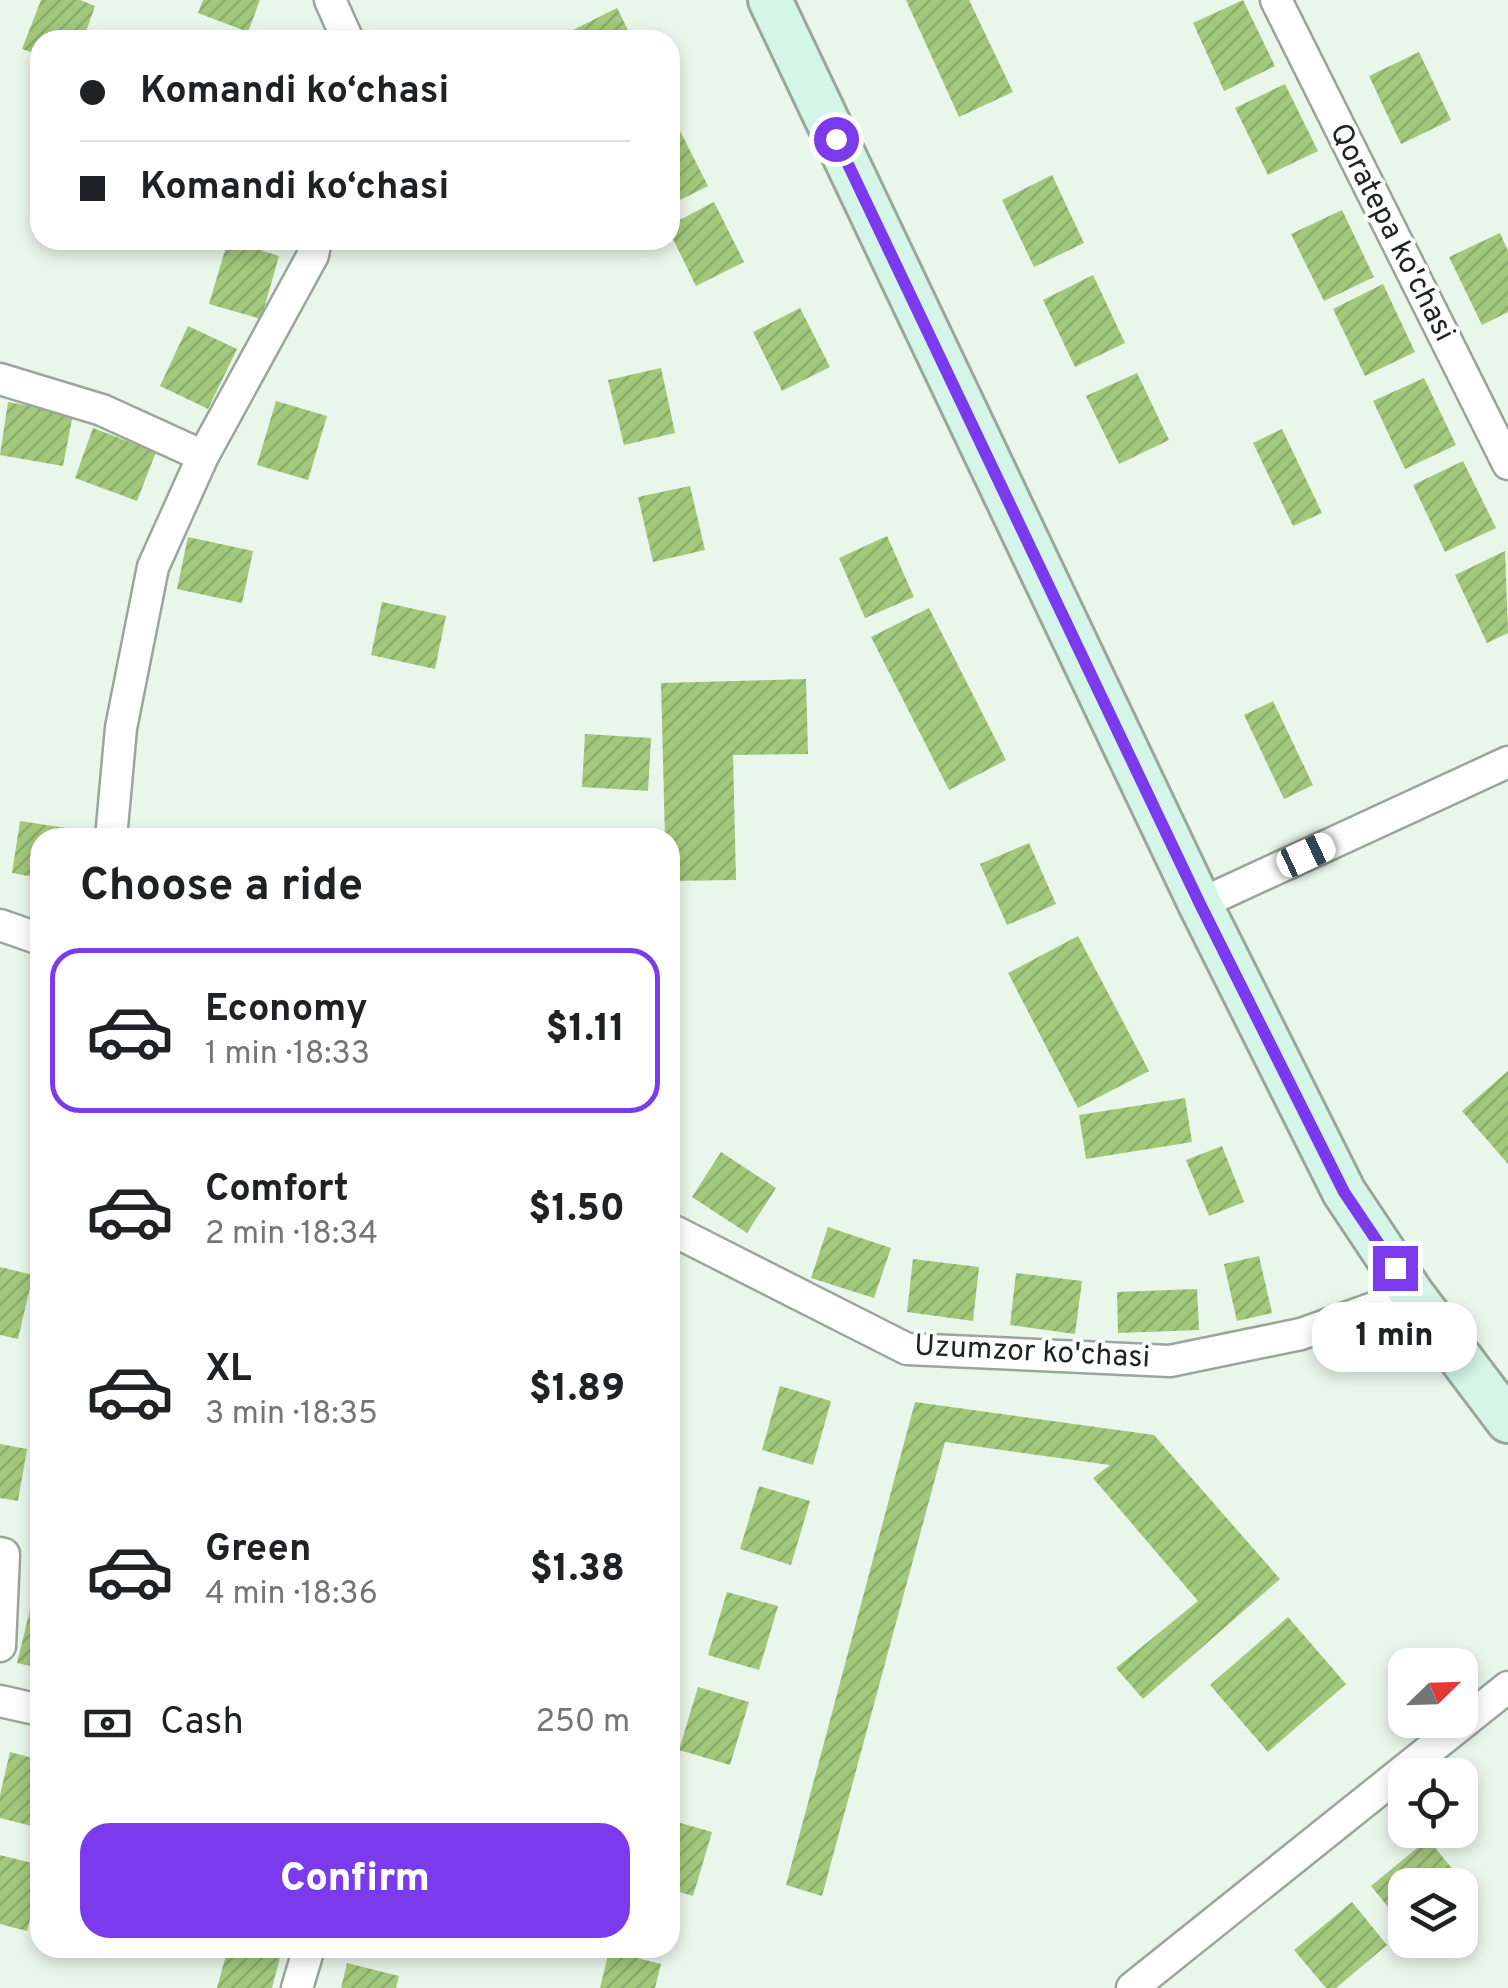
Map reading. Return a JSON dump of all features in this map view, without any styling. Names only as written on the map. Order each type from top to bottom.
[{"type":"main road","points":[[770,0],[1200,904],[1344,1192],[1412,1294],[1508,1421]]},
{"type":"street","points":[[330,0],[344,30]]},
{"type":"street","name":"Qoratepa ko'chasi","points":[[1276,0],[1508,464]]},
{"type":"street","points":[[112,828],[120,728],[153,566],[203,456],[314,250]]},
{"type":"street","points":[[0,379],[102,410],[203,456]]},
{"type":"street","points":[[1200,904],[1508,762]]},
{"type":"street","points":[[0,926],[30,935]]},
{"type":"street","name":"Uzumzor ko'chasi","points":[[680,1234],[906,1349],[1170,1361],[1302,1334],[1412,1294]]},
{"type":"street","points":[[0,1553],[4,1554],[0,1646]]},
{"type":"street","points":[[1132,1988],[1508,1686]]},
{"type":"street","points":[[0,1702],[30,1708]]},
{"type":"street","points":[[297,1988],[305,1958]]},
{"type":"building","points":[[41,0],[80,0],[95,6],[87,30],[30,30],[30,52],[22,49]]},
{"type":"building","points":[[203,0],[260,0],[249,30],[198,13]]},
{"type":"building","points":[[906,0],[969,0],[1013,92],[959,117]]},
{"type":"building","points":[[1243,0],[1275,66],[1224,91],[1193,23]]},
{"type":"building","points":[[617,8],[628,30],[573,30]]},
{"type":"building","points":[[1419,52],[1451,120],[1401,144],[1369,76]]},
{"type":"building","points":[[1285,84],[1318,151],[1268,175],[1235,108]]},
{"type":"building","points":[[680,131],[708,186],[680,200]]},
{"type":"building","points":[[1052,175],[1084,243],[1034,267],[1002,200]]},
{"type":"building","points":[[714,202],[744,262],[696,286],[678,250],[680,220]]},
{"type":"building","points":[[1342,210],[1374,277],[1324,301],[1291,234]]},
{"type":"building","points":[[1500,233],[1508,251],[1508,312],[1482,325],[1449,257]]},
{"type":"building","points":[[225,250],[260,250],[279,256],[261,319],[209,304]]},
{"type":"building","points":[[1093,275],[1125,343],[1075,367],[1043,300]]},
{"type":"building","points":[[1383,284],[1415,352],[1365,376],[1333,309]]},
{"type":"building","points":[[800,308],[830,367],[782,391],[753,332]]},
{"type":"building","points":[[188,326],[237,349],[208,409],[160,386]]},
{"type":"building","points":[[661,368],[675,433],[624,445],[608,380]]},
{"type":"building","points":[[1137,373],[1169,440],[1119,464],[1086,396]]},
{"type":"building","points":[[1424,378],[1456,445],[1405,469],[1373,401]]},
{"type":"building","points":[[276,401],[327,416],[308,480],[257,465]]},
{"type":"building","points":[[8,402],[73,414],[63,466],[0,455]]},
{"type":"building","points":[[93,428],[156,452],[137,501],[75,478]]},
{"type":"building","points":[[1282,429],[1322,513],[1293,526],[1253,443]]},
{"type":"building","points":[[1463,461],[1496,528],[1445,552],[1413,485]]},
{"type":"building","points":[[690,486],[705,550],[653,562],[638,497]]},
{"type":"building","points":[[887,536],[914,597],[865,618],[839,558]]},
{"type":"building","points":[[188,537],[253,551],[242,603],[177,589]]},
{"type":"building","points":[[1505,551],[1508,633],[1487,643],[1455,575]]},
{"type":"building","points":[[382,602],[446,616],[435,669],[371,655]]},
{"type":"building","points":[[929,608],[1006,760],[949,790],[871,637]]},
{"type":"building","points":[[806,679],[808,754],[733,755],[736,880],[680,881],[680,828],[665,828],[661,683]]},
{"type":"building","points":[[1273,701],[1313,785],[1284,799],[1244,715]]},
{"type":"building","points":[[585,734],[651,738],[648,791],[582,787]]},
{"type":"building","points":[[20,821],[66,828],[30,828],[30,876],[12,873]]},
{"type":"building","points":[[1029,843],[1056,904],[1007,925],[980,864]]},
{"type":"building","points":[[1078,936],[1149,1071],[1078,1108],[1008,973]]},
{"type":"building","points":[[1508,1071],[1508,1164],[1462,1111]]},
{"type":"building","points":[[1185,1098],[1192,1142],[1086,1159],[1079,1115]]},
{"type":"building","points":[[1222,1146],[1244,1202],[1209,1216],[1186,1160]]},
{"type":"building","points":[[721,1152],[776,1188],[747,1233],[692,1197]]},
{"type":"building","points":[[828,1227],[891,1248],[874,1298],[811,1278]]},
{"type":"building","points":[[1259,1256],[1272,1313],[1237,1321],[1224,1264]]},
{"type":"building","points":[[913,1259],[979,1267],[973,1321],[907,1312]]},
{"type":"building","points":[[0,1267],[30,1274],[30,1288],[18,1339],[0,1335]]},
{"type":"building","points":[[1016,1273],[1082,1281],[1075,1334],[1010,1325]]},
{"type":"building","points":[[1197,1289],[1199,1330],[1118,1333],[1117,1292]]},
{"type":"building","points":[[780,1386],[831,1401],[813,1465],[762,1450]]},
{"type":"building","points":[[915,1402],[1154,1435],[1280,1579],[1143,1699],[1116,1668],[1198,1601],[1093,1478],[1110,1465],[945,1442],[822,1896],[786,1885]]},
{"type":"building","points":[[0,1444],[27,1449],[18,1501],[0,1498]]},
{"type":"building","points":[[759,1486],[810,1501],[791,1565],[740,1549]]},
{"type":"building","points":[[727,1592],[778,1606],[759,1670],[708,1655]]},
{"type":"building","points":[[30,1610],[30,1666],[17,1663]]},
{"type":"building","points":[[1288,1617],[1346,1684],[1268,1752],[1210,1685]]},
{"type":"building","points":[[698,1687],[749,1702],[730,1765],[680,1750]]},
{"type":"building","points":[[10,1752],[30,1757],[30,1826],[0,1818],[0,1795]]},
{"type":"building","points":[[680,1823],[712,1832],[693,1896],[680,1892]]},
{"type":"building","points":[[1417,1848],[1435,1848],[1452,1868],[1393,1868]]},
{"type":"building","points":[[0,1855],[30,1862],[30,1919],[27,1931],[0,1924]]},
{"type":"building","points":[[1388,1872],[1388,1907],[1371,1886]]},
{"type":"building","points":[[1352,1902],[1387,1945],[1336,1988],[1326,1988],[1294,1950]]},
{"type":"building","points":[[225,1958],[280,1958],[272,1988],[217,1988]]},
{"type":"building","points":[[607,1958],[637,1958],[661,1964],[655,1988],[600,1988]]},
{"type":"building","points":[[347,1963],[399,1976],[396,1988],[341,1988]]},
{"type":"route","points":[[836,139],[1200,904],[1344,1192],[1395,1268]]}]
